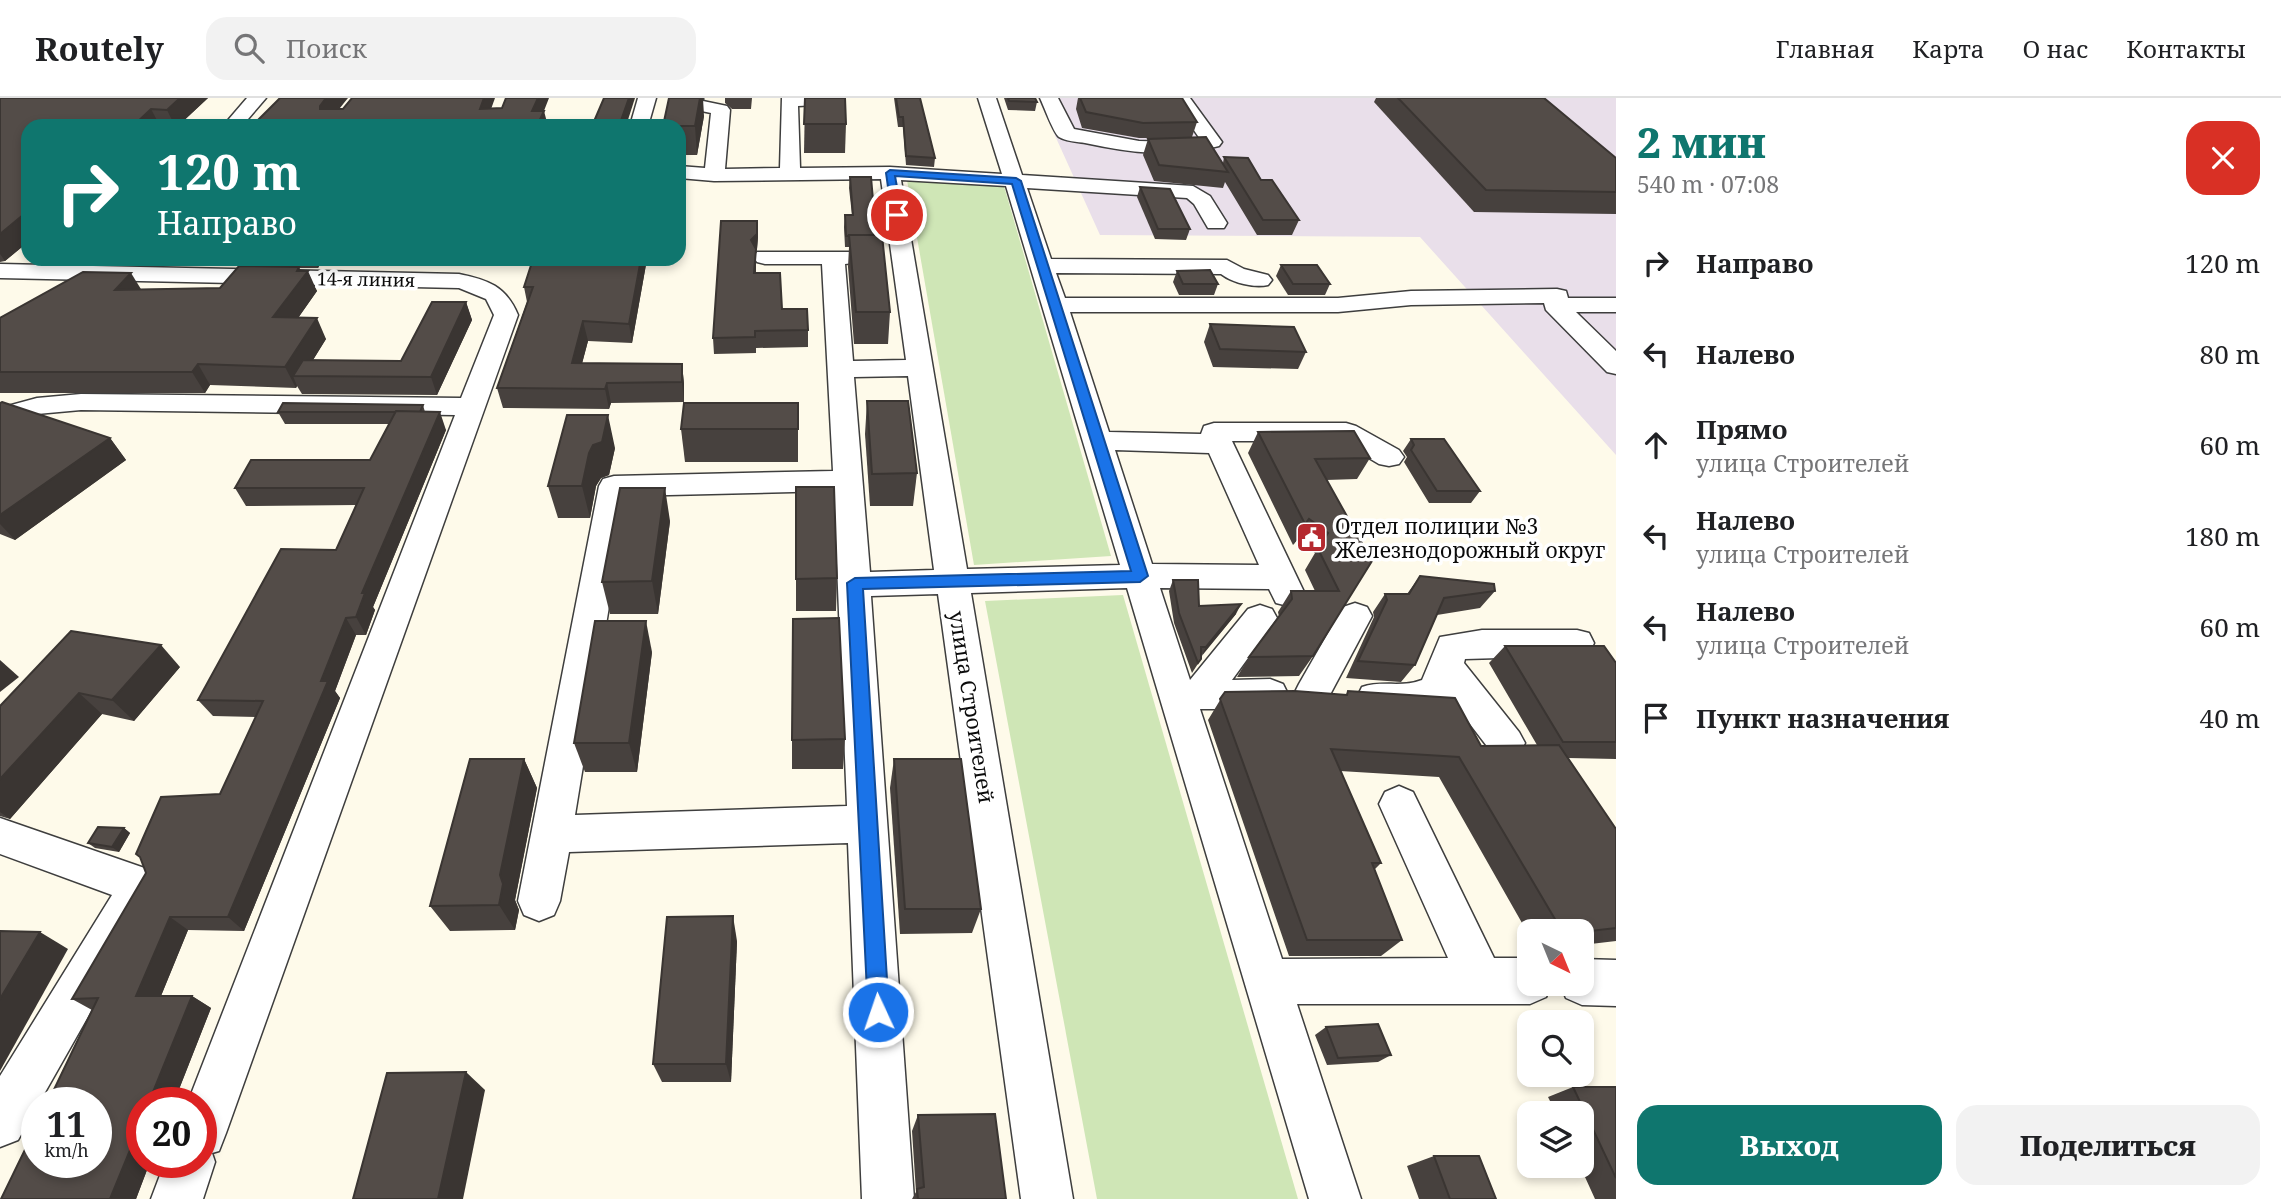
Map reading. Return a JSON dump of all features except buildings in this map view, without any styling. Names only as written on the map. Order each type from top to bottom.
[{"type":"street","points":[[238,119],[257,98]]},
{"type":"street","points":[[641,119],[647,98]]},
{"type":"street","points":[[694,98],[693,104],[721,110],[714,174]]},
{"type":"street","points":[[987,98],[1016,181],[1140,576],[1190,695],[1267,982],[1335,1199]]},
{"type":"street","points":[[1054,99],[1066,132],[1108,143],[1193,149],[1212,142],[1183,101]]},
{"type":"street","points":[[790,174],[789,101],[831,100]]},
{"type":"street","points":[[686,172],[890,173],[1193,192],[1203,200],[1216,223]]},
{"type":"street","name":"улица Строителей","points":[[890,173],[1047,1199]]},
{"type":"street","points":[[765,257],[903,257]]},
{"type":"street","points":[[832,257],[855,583],[888,1199]]},
{"type":"street","name":"14-я линия","points":[[0,271],[107,266],[459,281],[486,287],[500,299],[506,315],[472,407]]},
{"type":"street","points":[[1043,267],[1227,267],[1237,274],[1260,280]]},
{"type":"street","points":[[1055,305],[1338,304],[1411,298],[1557,296]]},
{"type":"street","points":[[1616,305],[1555,305],[1616,366]]},
{"type":"street","points":[[840,369],[920,368]]},
{"type":"street","points":[[0,419],[14,411],[55,404],[300,403],[472,407],[217,1090]]},
{"type":"street","points":[[855,583],[1140,576],[1284,586],[1214,432],[1346,432],[1390,457]]},
{"type":"street","points":[[1098,441],[1219,444]]},
{"type":"street","points":[[539,901],[614,486],[848,481]]},
{"type":"street","points":[[1312,694],[1354,616]]},
{"type":"street","points":[[1190,695],[1260,618]]},
{"type":"street","points":[[1190,695],[1312,694],[1412,700],[1436,690],[1452,647],[1482,643],[1577,643]]},
{"type":"street","points":[[1446,664],[1506,743]]},
{"type":"street","points":[[1399,804],[1481,980]]},
{"type":"street","points":[[552,834],[869,824]]},
{"type":"street","points":[[0,836],[141,886],[0,1122]]},
{"type":"street","points":[[1267,982],[1517,981]]},
{"type":"street","points":[[1594,982],[1616,982]]},
{"type":"street","points":[[177,1199],[184,1178]]},
{"type":"shaded area","points":[[1038,98],[1616,98],[1616,455],[1420,237],[1100,235]]},
{"type":"green space","points":[[907,180],[1004,186],[1111,556],[974,565]]},
{"type":"green space","points":[[1123,595],[1298,1199],[1097,1199],[985,601]]},
{"type":"place","name":"Отдел полиции №3 Железнодорожный округ","points":[[1312,538]]},
{"type":"route","points":[[878,1012],[855,583],[1140,576],[1016,181],[890,173],[897,215]]}]
